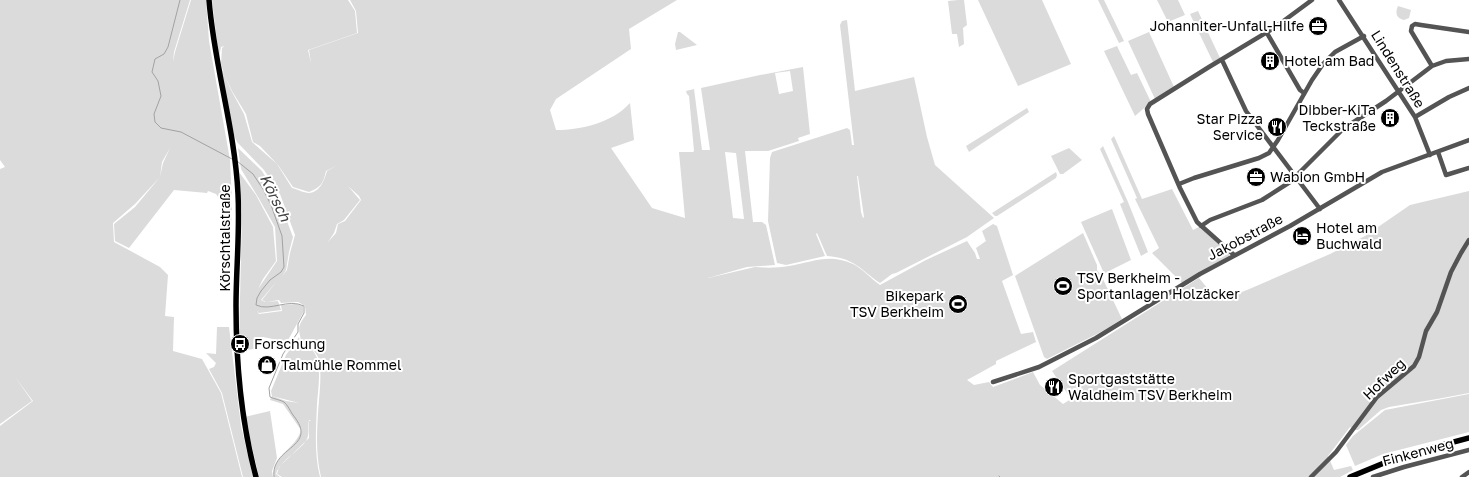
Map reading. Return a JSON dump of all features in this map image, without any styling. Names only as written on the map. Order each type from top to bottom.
[{"type":"main road","name":"Körschtalstraße","points":[[210,0],[216,52],[236,169],[239,212],[236,306],[238,367],[244,423],[256,477]]},
{"type":"main road","points":[[1350,477],[1401,456],[1469,438]]},
{"type":"street","points":[[1234,255],[1201,226],[1195,218],[1148,114],[1147,108],[1154,102],[1267,33],[1312,0]]},
{"type":"street","name":"Lindenstraße","points":[[1339,0],[1364,36],[1368,46],[1399,91],[1415,118],[1430,155]]},
{"type":"street","points":[[1432,66],[1411,30],[1413,25],[1421,24],[1469,32]]},
{"type":"street","points":[[1267,33],[1300,90],[1304,93]]},
{"type":"street","points":[[1179,184],[1259,158],[1269,153],[1274,148],[1312,80],[1327,60],[1339,50],[1364,36]]},
{"type":"street","points":[[1201,226],[1210,220],[1267,198],[1296,177],[1343,129],[1399,91],[1432,66],[1446,61],[1469,59]]},
{"type":"street","points":[[1222,60],[1246,110],[1320,208]]},
{"type":"street","points":[[1415,118],[1449,97],[1469,88]]},
{"type":"street","name":"Jakobstraße","points":[[993,382],[1039,366],[1092,340],[1192,278],[1284,229],[1386,171],[1469,140]]},
{"type":"street","points":[[1438,152],[1446,175],[1469,168]]},
{"type":"street","name":"Hofweg","points":[[1311,477],[1336,452],[1377,397],[1414,366],[1426,330],[1437,312],[1453,267],[1469,240]]},
{"type":"street","name":"Finkenweg","points":[[1373,477],[1404,467],[1468,452]]},
{"type":"street","points":[[1462,477],[1469,472]]},
{"type":"shaded area","points":[[0,0],[190,0],[174,52],[173,62],[191,0],[206,0],[209,41],[230,160],[232,202],[229,264],[223,263],[225,207],[216,194],[208,191],[207,193],[174,190],[129,248],[115,241],[114,224],[135,207],[160,177],[135,204],[113,223],[114,242],[160,267],[168,275],[165,316],[174,317],[173,351],[202,359],[221,393],[242,477],[0,477],[0,426],[33,401],[15,377],[32,401],[0,424],[0,169],[5,167],[0,160]],"holes":[[[170,148],[163,163],[160,177],[162,162]]]},
{"type":"shaded area","points":[[212,0],[348,0],[355,11],[357,33],[308,50],[311,63],[309,50],[358,33],[356,11],[350,0],[677,0],[629,29],[631,49],[556,99],[550,110],[556,130],[576,129],[596,124],[614,116],[630,103],[634,140],[611,148],[652,208],[685,218],[679,152],[694,151],[689,96],[686,91],[694,89],[702,150],[710,150],[701,88],[803,67],[810,134],[798,138],[799,141],[768,151],[745,151],[753,222],[762,222],[766,225],[775,265],[747,267],[708,278],[755,267],[785,267],[821,259],[836,259],[853,264],[860,268],[880,285],[926,260],[967,241],[977,259],[980,259],[976,248],[986,241],[982,231],[993,224],[997,226],[1013,275],[1002,281],[1021,334],[1033,332],[1036,342],[996,361],[996,364],[967,380],[974,385],[989,382],[993,387],[1033,372],[1040,385],[1063,404],[1071,399],[1052,371],[1199,278],[1218,301],[1330,254],[1365,236],[1410,205],[1469,191],[1469,393],[1389,407],[1381,410],[1358,430],[1350,427],[1328,456],[1334,470],[1351,466],[1353,470],[1340,477],[321,477],[317,439],[320,367],[318,357],[311,347],[301,340],[299,332],[301,321],[306,315],[305,306],[298,302],[281,303],[279,300],[267,302],[278,301],[281,310],[259,313],[257,311],[259,314],[282,311],[281,305],[297,304],[303,306],[303,313],[287,342],[263,337],[255,349],[244,350],[244,342],[239,342],[242,213],[239,172],[256,195],[273,227],[276,261],[263,279],[258,289],[277,261],[275,227],[241,169],[238,148],[262,171],[277,195],[293,237],[286,270],[283,275],[287,270],[295,235],[280,194],[264,170],[237,142],[234,135],[220,65],[224,74],[221,64],[222,48],[224,46],[221,47],[219,58]],"holes":[[[790,71],[793,91],[779,94],[775,73]],[[224,74],[246,114],[253,142],[260,146],[278,165],[293,187],[309,192],[319,187],[324,179],[326,171],[338,165],[327,171],[323,182],[316,191],[309,193],[292,188],[277,164],[252,142],[244,114],[231,90]],[[725,152],[736,153],[744,219],[733,218]],[[348,186],[359,196],[361,200],[345,221],[338,224],[336,233],[328,242],[334,233],[337,224],[344,220],[360,200]],[[277,281],[262,300],[265,302],[261,300]]]},
{"type":"shaded area","points":[[964,0],[967,25],[963,28],[964,44],[959,47],[957,34],[952,34],[948,1]]},
{"type":"shaded area","points":[[978,0],[1042,0],[1071,64],[1018,86]]},
{"type":"shaded area","points":[[1098,0],[1104,0],[1124,41],[1119,43]]},
{"type":"shaded area","points":[[1157,0],[1178,0],[1185,15],[1168,22]]},
{"type":"shaded area","points":[[1398,6],[1411,10],[1409,18],[1404,20],[1398,17],[1396,13]]},
{"type":"shaded area","points":[[1198,11],[1220,58],[1213,62],[1190,14]]},
{"type":"shaded area","points":[[847,20],[855,91],[914,77],[927,137],[935,165],[994,218],[967,237],[892,274],[880,283],[856,265],[844,259],[827,256],[817,233],[816,234],[825,256],[786,265],[777,263],[768,221],[770,158],[772,152],[847,128],[850,130],[852,145],[854,145],[840,25],[842,21]],"holes":[[[858,176],[864,217],[863,218],[861,212]]]},
{"type":"shaded area","points":[[678,32],[697,45],[676,50],[675,44]]},
{"type":"shaded area","points":[[1149,32],[1174,87],[1155,99],[1128,41]]},
{"type":"shaded area","points":[[1117,46],[1131,75],[1137,73],[1151,102],[1135,116],[1104,51]]},
{"type":"shaded area","points":[[1027,108],[1029,112],[969,152],[966,146]]},
{"type":"shaded area","points":[[1114,136],[1142,199],[1172,189],[1193,230],[1199,227],[1229,253],[1229,256],[1182,283],[1152,253],[1159,248],[1135,199],[1137,198],[1111,139]]},
{"type":"shaded area","points":[[1103,146],[1148,252],[1141,256],[1120,204],[1124,202],[1100,149]]},
{"type":"shaded area","points":[[1069,148],[1082,160],[1063,174],[1060,174],[1051,156]]},
{"type":"shaded area","points":[[1056,172],[1056,178],[997,216],[992,213]]},
{"type":"shaded area","points":[[1112,209],[1131,260],[1105,273],[1081,222]]},
{"type":"shaded area","name":"TSV Berkheim - Sportanlagen Holzäcker","points":[[1083,233],[1097,265],[1097,270],[1101,275],[1122,319],[1103,331],[1047,359],[1044,357],[1015,276]]},
{"type":"shaded area","points":[[217,327],[229,327],[241,426],[253,477],[243,477],[222,393],[209,369],[214,367],[216,363],[206,353],[216,354]]},
{"type":"shaded area","points":[[299,337],[300,341],[314,352],[319,368],[316,441],[320,477],[282,477],[277,474],[279,469],[276,474],[280,477],[274,477],[276,463],[298,437],[301,430],[283,404],[270,400],[272,396],[271,391],[286,355]],"holes":[[[272,396],[299,403],[286,401]],[[309,420],[311,421],[309,421],[309,438],[305,442],[308,436]]]},
{"type":"shaded area","points":[[1469,394],[1469,432],[1383,454],[1355,466],[1346,445],[1353,436],[1385,410]]},
{"type":"shaded area","points":[[270,411],[277,458],[272,471],[273,477],[259,477],[245,417]]},
{"type":"waterway","name":"Körsch","points":[[180,0],[168,47],[164,54],[155,59],[152,72],[158,81],[161,96],[154,114],[155,122],[161,128],[181,132],[232,159]]},
{"type":"waterway","name":"Körsch","points":[[237,161],[253,174],[263,189],[271,205],[282,236],[284,267],[281,272],[270,280],[261,291],[257,298],[256,305],[267,307],[292,303],[304,306],[304,313],[298,324],[298,332],[283,354],[269,388],[270,397],[283,401],[288,406],[300,426],[301,434],[298,441],[279,459],[275,467],[274,477]]},
{"type":"place","name":"Johanniter-Unfall-Hilfe","points":[[1318,26]]},
{"type":"place","name":"Hotel am Bad","points":[[1270,61]]},
{"type":"place","name":"Dibber-KiTa Teckstraße","points":[[1390,118]]},
{"type":"place","name":"Star Pizza Service","points":[[1277,127]]},
{"type":"place","name":"Wabion GmbH","points":[[1256,177]]},
{"type":"place","name":"Hotel am Buchwald","points":[[1302,236]]},
{"type":"place","name":"TSV Berkheim - Sportanlagen Holzäcker","points":[[1063,286]]},
{"type":"place","name":"Bikepark TSV Berkheim","points":[[958,304]]},
{"type":"place","name":"Forschung","points":[[240,344]]},
{"type":"place","name":"Talmühle Rommel","points":[[267,365]]},
{"type":"place","name":"Sportgaststätte Waldheim TSV Berkheim","points":[[1054,387]]}]
